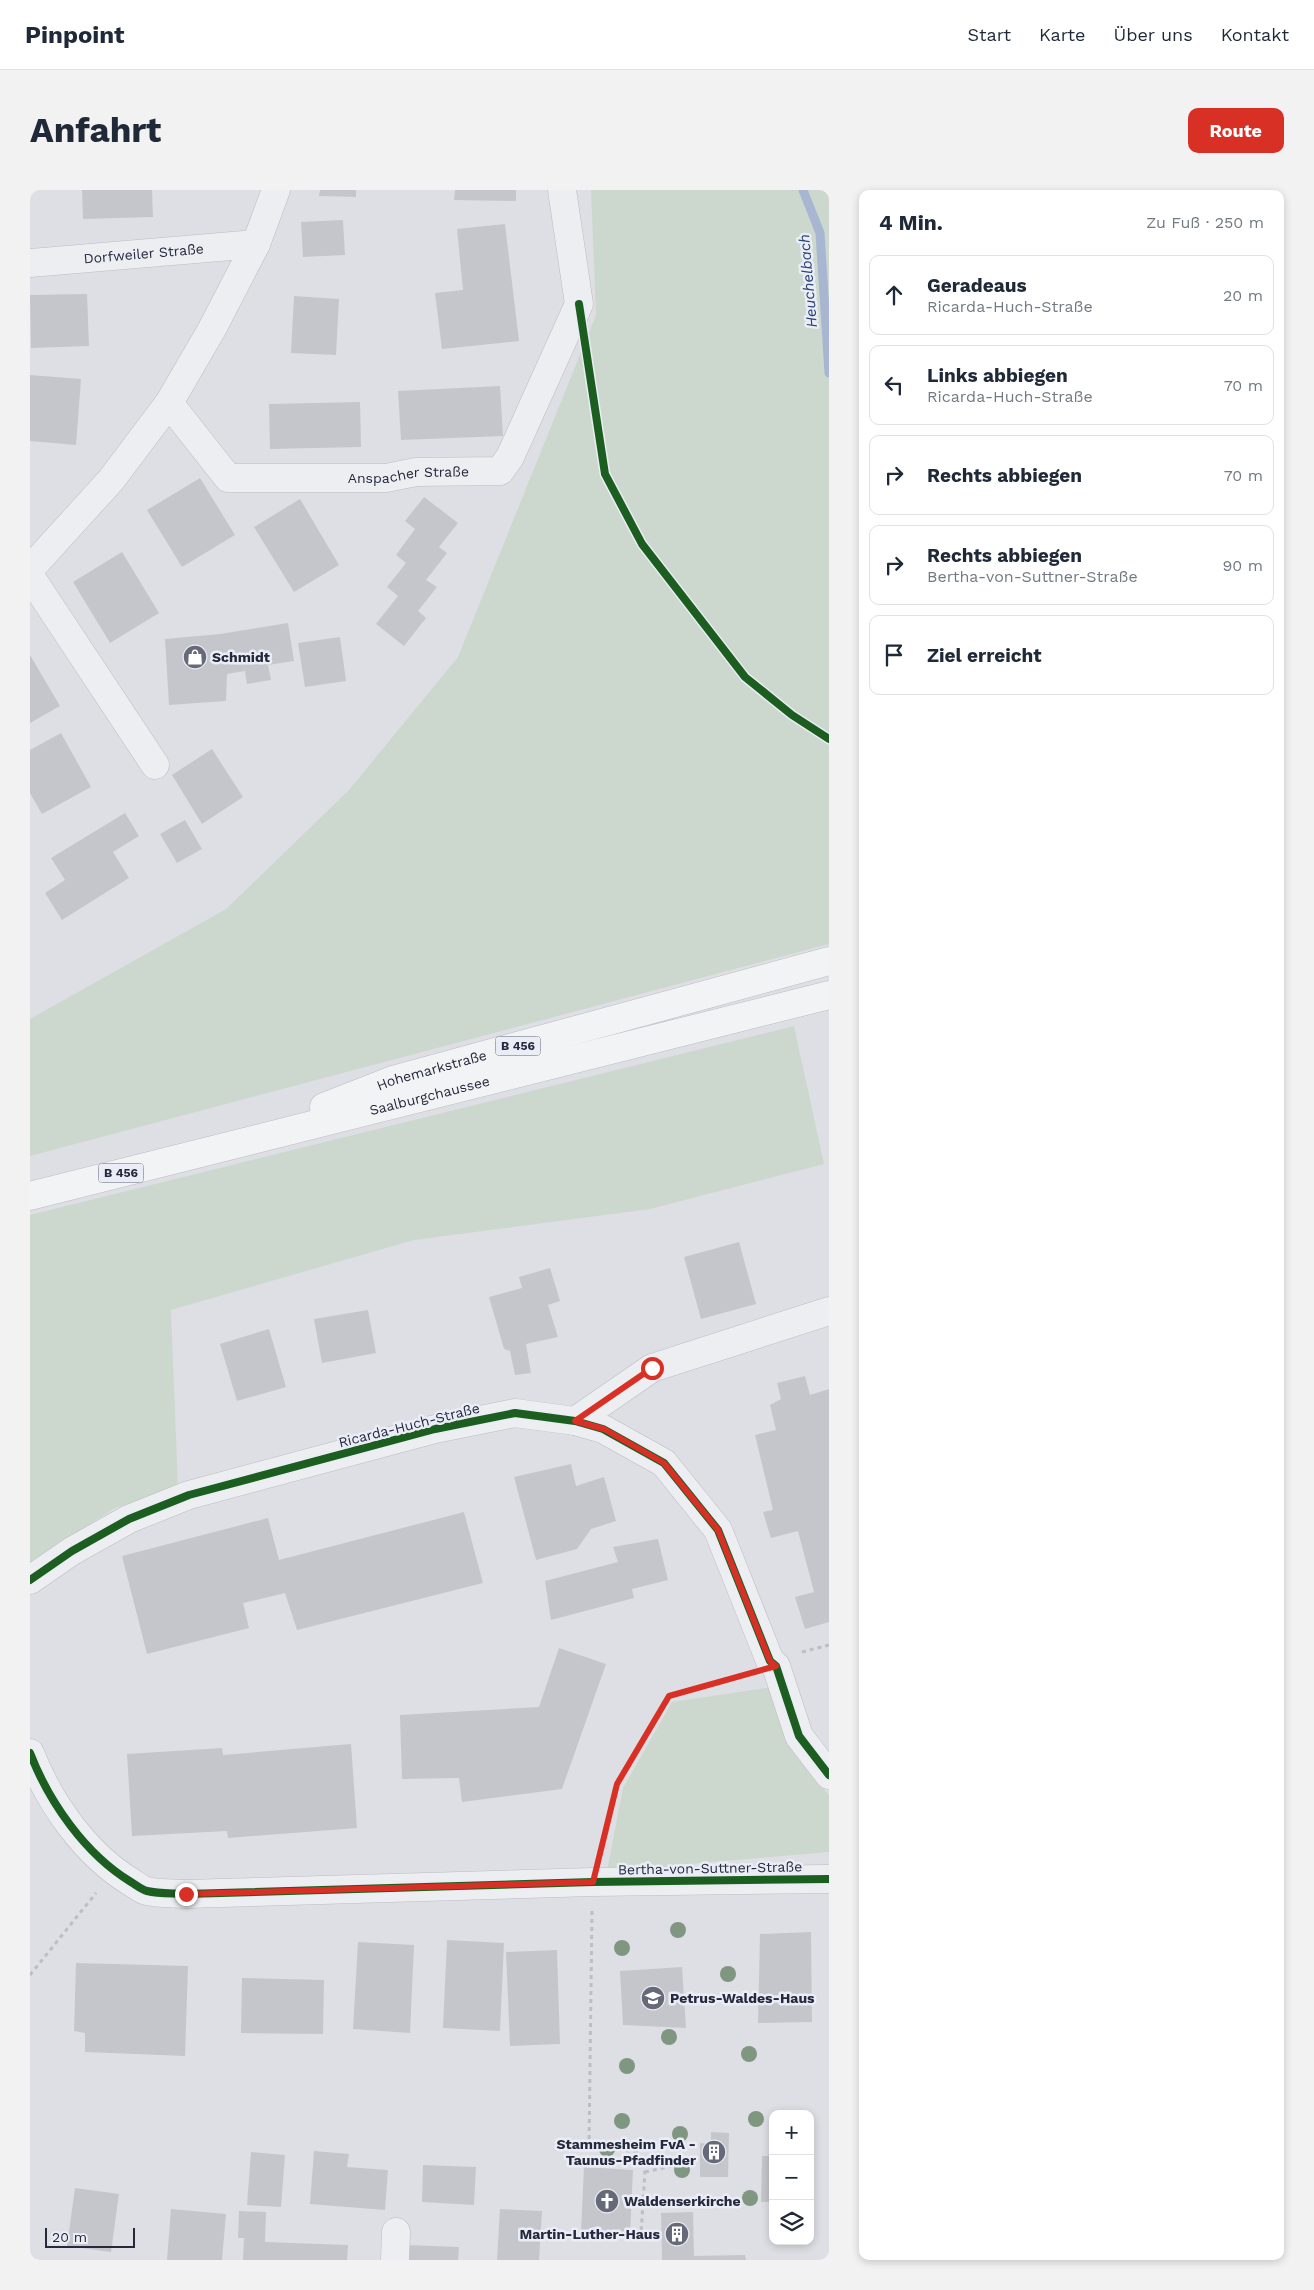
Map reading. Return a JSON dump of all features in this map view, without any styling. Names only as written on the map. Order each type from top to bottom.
[{"type":"main road","name":"Hohemarkstraße","points":[[213,1150],[393,1080],[829,961]]},
{"type":"main road","name":"Saalburgchaussee","points":[[30,1196],[829,995]]},
{"type":"street","points":[[30,569],[111,480],[169,403],[212,329],[256,244],[276,190]]},
{"type":"street","name":"Anspacher Straße","points":[[169,403],[228,478],[386,478],[416,472],[500,471],[510,457],[579,304],[562,190]]},
{"type":"street","name":"Dorfweiler Straße","points":[[30,263],[256,244]]},
{"type":"street","points":[[30,576],[155,765]]},
{"type":"street","points":[[575,1421],[652,1368],[829,1311]]},
{"type":"street","name":"Ricarda-Huch-Straße","points":[[30,1580],[72,1551],[129,1519],[190,1495],[435,1429],[515,1413],[575,1421],[604,1429],[664,1463],[718,1530],[770,1661],[776,1666],[799,1736],[829,1775]]},
{"type":"street","name":"Bertha-von-Suttner-Straße","points":[[30,1753],[38,1773],[59,1808],[84,1841],[114,1871],[146,1891],[186,1894],[593,1882],[829,1879]]},
{"type":"street","points":[[395,2260],[396,2232]]},
{"type":"path","points":[[641,2234],[646,2172],[638,2152],[590,2146],[593,1882],[617,1784],[669,1696],[776,1666]]},
{"type":"path","points":[[30,1974],[114,1871]]},
{"type":"path","points":[[646,2172],[700,2160]]},
{"type":"shaded area","points":[[591,190],[829,190],[829,944],[30,1156],[30,1019],[226,909],[349,790],[458,657],[596,315]]},
{"type":"shaded area","points":[[794,1026],[824,1164],[650,1209],[414,1240],[171,1310],[178,1489],[115,1508],[30,1563],[30,1215]]},
{"type":"shaded area","points":[[773,1687],[794,1753],[829,1795],[829,1852],[607,1871],[623,1788],[672,1702]]},
{"type":"building","points":[[82,190],[152,190],[153,217],[83,219]]},
{"type":"building","points":[[320,190],[356,190],[356,197],[319,196]]},
{"type":"building","points":[[455,190],[516,190],[516,201],[454,200]]},
{"type":"building","points":[[343,220],[345,255],[303,257],[301,222]]},
{"type":"building","points":[[505,224],[519,341],[442,349],[435,293],[463,290],[457,229]]},
{"type":"building","points":[[87,294],[89,346],[31,348],[30,295]]},
{"type":"building","points":[[294,296],[339,299],[336,355],[291,353]]},
{"type":"building","points":[[30,375],[81,379],[76,445],[30,441]]},
{"type":"building","points":[[500,386],[503,436],[401,440],[398,391]]},
{"type":"building","points":[[360,402],[361,447],[270,449],[269,404]]},
{"type":"building","points":[[200,478],[235,535],[182,567],[147,510]]},
{"type":"building","points":[[424,497],[458,523],[439,547],[447,553],[426,580],[437,587],[418,611],[426,618],[404,646],[376,624],[398,596],[387,587],[406,563],[396,555],[415,529],[405,521]]},
{"type":"building","points":[[300,499],[339,565],[294,592],[254,527]]},
{"type":"building","points":[[122,552],[159,613],[110,643],[73,582]]},
{"type":"building","points":[[288,623],[294,661],[268,665],[271,680],[247,684],[245,671],[227,674],[226,701],[169,705],[165,639],[220,634]]},
{"type":"building","points":[[340,637],[346,681],[305,687],[298,643]]},
{"type":"building","points":[[30,655],[60,706],[30,723]]},
{"type":"building","points":[[61,733],[91,787],[42,814],[30,793],[30,750]]},
{"type":"building","points":[[212,749],[243,797],[202,824],[172,775]]},
{"type":"building","points":[[125,813],[139,836],[113,852],[129,878],[62,920],[45,893],[65,880],[51,858]]},
{"type":"building","points":[[185,820],[202,849],[177,863],[160,834]]},
{"type":"building","points":[[739,1242],[756,1304],[701,1319],[684,1257]]},
{"type":"building","points":[[550,1268],[560,1301],[548,1305],[558,1337],[526,1344],[531,1373],[515,1375],[510,1351],[504,1349],[489,1297],[522,1288],[519,1277]]},
{"type":"building","points":[[368,1310],[376,1353],[322,1363],[314,1319]]},
{"type":"building","points":[[269,1329],[286,1387],[237,1401],[220,1344]]},
{"type":"building","points":[[805,1376],[810,1395],[829,1389],[829,1622],[805,1629],[795,1597],[814,1592],[798,1531],[771,1538],[763,1512],[773,1510],[755,1435],[776,1430],[770,1405],[781,1399],[777,1383]]},
{"type":"building","points":[[571,1464],[576,1486],[604,1477],[616,1521],[591,1529],[577,1549],[536,1560],[514,1477]]},
{"type":"building","points":[[464,1512],[483,1583],[297,1630],[285,1593],[243,1603],[249,1628],[147,1654],[122,1556],[268,1518],[279,1560]]},
{"type":"building","points":[[658,1539],[668,1580],[632,1589],[634,1598],[551,1620],[545,1581],[618,1562],[613,1547]]},
{"type":"building","points":[[559,1648],[606,1664],[562,1789],[462,1802],[459,1778],[402,1779],[400,1715],[539,1707]]},
{"type":"building","points":[[351,1744],[357,1828],[228,1838],[227,1831],[132,1836],[127,1754],[222,1748],[223,1755]]},
{"type":"building","points":[[811,1932],[812,2022],[758,2023],[760,1934]]},
{"type":"building","points":[[447,1940],[504,1943],[500,2031],[443,2028]]},
{"type":"building","points":[[358,1942],[414,1945],[410,2033],[353,2029]]},
{"type":"building","points":[[557,1950],[560,2044],[510,2046],[506,1952]]},
{"type":"building","points":[[76,1963],[188,1966],[185,2056],[85,2052],[85,2033],[74,2031]]},
{"type":"building","name":"Petrus-Waldes-Haus","points":[[682,1967],[686,2028],[623,2025],[620,1971]]},
{"type":"building","points":[[242,1978],[324,1980],[323,2034],[241,2033]]},
{"type":"building","name":"Stammesheim FvA - Taunus-Pfadfinder","points":[[711,2132],[729,2133],[728,2177],[700,2177],[700,2143],[711,2144]]},
{"type":"building","points":[[314,2151],[349,2154],[347,2167],[388,2170],[385,2210],[310,2204]]},
{"type":"building","points":[[251,2152],[285,2155],[281,2207],[247,2205]]},
{"type":"building","points":[[762,2156],[769,2156],[769,2202],[761,2202]]},
{"type":"building","points":[[423,2165],[476,2167],[474,2205],[422,2202]]},
{"type":"building","name":"Waldenserkirche","points":[[584,2167],[633,2170],[630,2234],[581,2231]]},
{"type":"building","points":[[75,2188],[119,2194],[111,2252],[67,2246]]},
{"type":"building","points":[[171,2209],[226,2214],[222,2260],[167,2260]]},
{"type":"building","points":[[500,2209],[542,2211],[539,2260],[497,2260]]},
{"type":"building","points":[[239,2211],[266,2212],[265,2242],[348,2245],[347,2260],[243,2260],[244,2238],[238,2238]]},
{"type":"building","name":"Martin-Luther-Haus","points":[[693,2212],[694,2256],[745,2255],[746,2260],[662,2260],[661,2213]]},
{"type":"building","points":[[406,2245],[459,2247],[458,2260],[405,2260]]},
{"type":"waterway","name":"Heuchelbach","points":[[803,190],[820,233],[829,373]]},
{"type":"cycle path","points":[[579,304],[605,474],[642,544],[745,677],[792,715],[829,739]]},
{"type":"cycle path","points":[[30,1580],[72,1551],[129,1519],[189,1495],[435,1429],[515,1413],[575,1421],[603,1429],[664,1463],[718,1530],[770,1661],[776,1666],[799,1736],[829,1775]]},
{"type":"cycle path","points":[[30,1753],[47,1790],[70,1825],[84,1842],[114,1870],[141,1889],[152,1892],[186,1894],[593,1882],[829,1879]]},
{"type":"place","name":"Schmidt","points":[[195,657]]},
{"type":"place","name":"Petrus-Waldes-Haus","points":[[653,1998]]},
{"type":"place","name":"Stammesheim FvA - Taunus-Pfadfinder","points":[[714,2152]]},
{"type":"place","name":"Waldenserkirche","points":[[607,2201]]},
{"type":"place","name":"Martin-Luther-Haus","points":[[677,2234]]},
{"type":"route","points":[[186,1894],[587,1884],[593,1882],[617,1784],[669,1696],[776,1666],[770,1661],[718,1530],[664,1463],[604,1429],[575,1421],[652,1368]]}]
